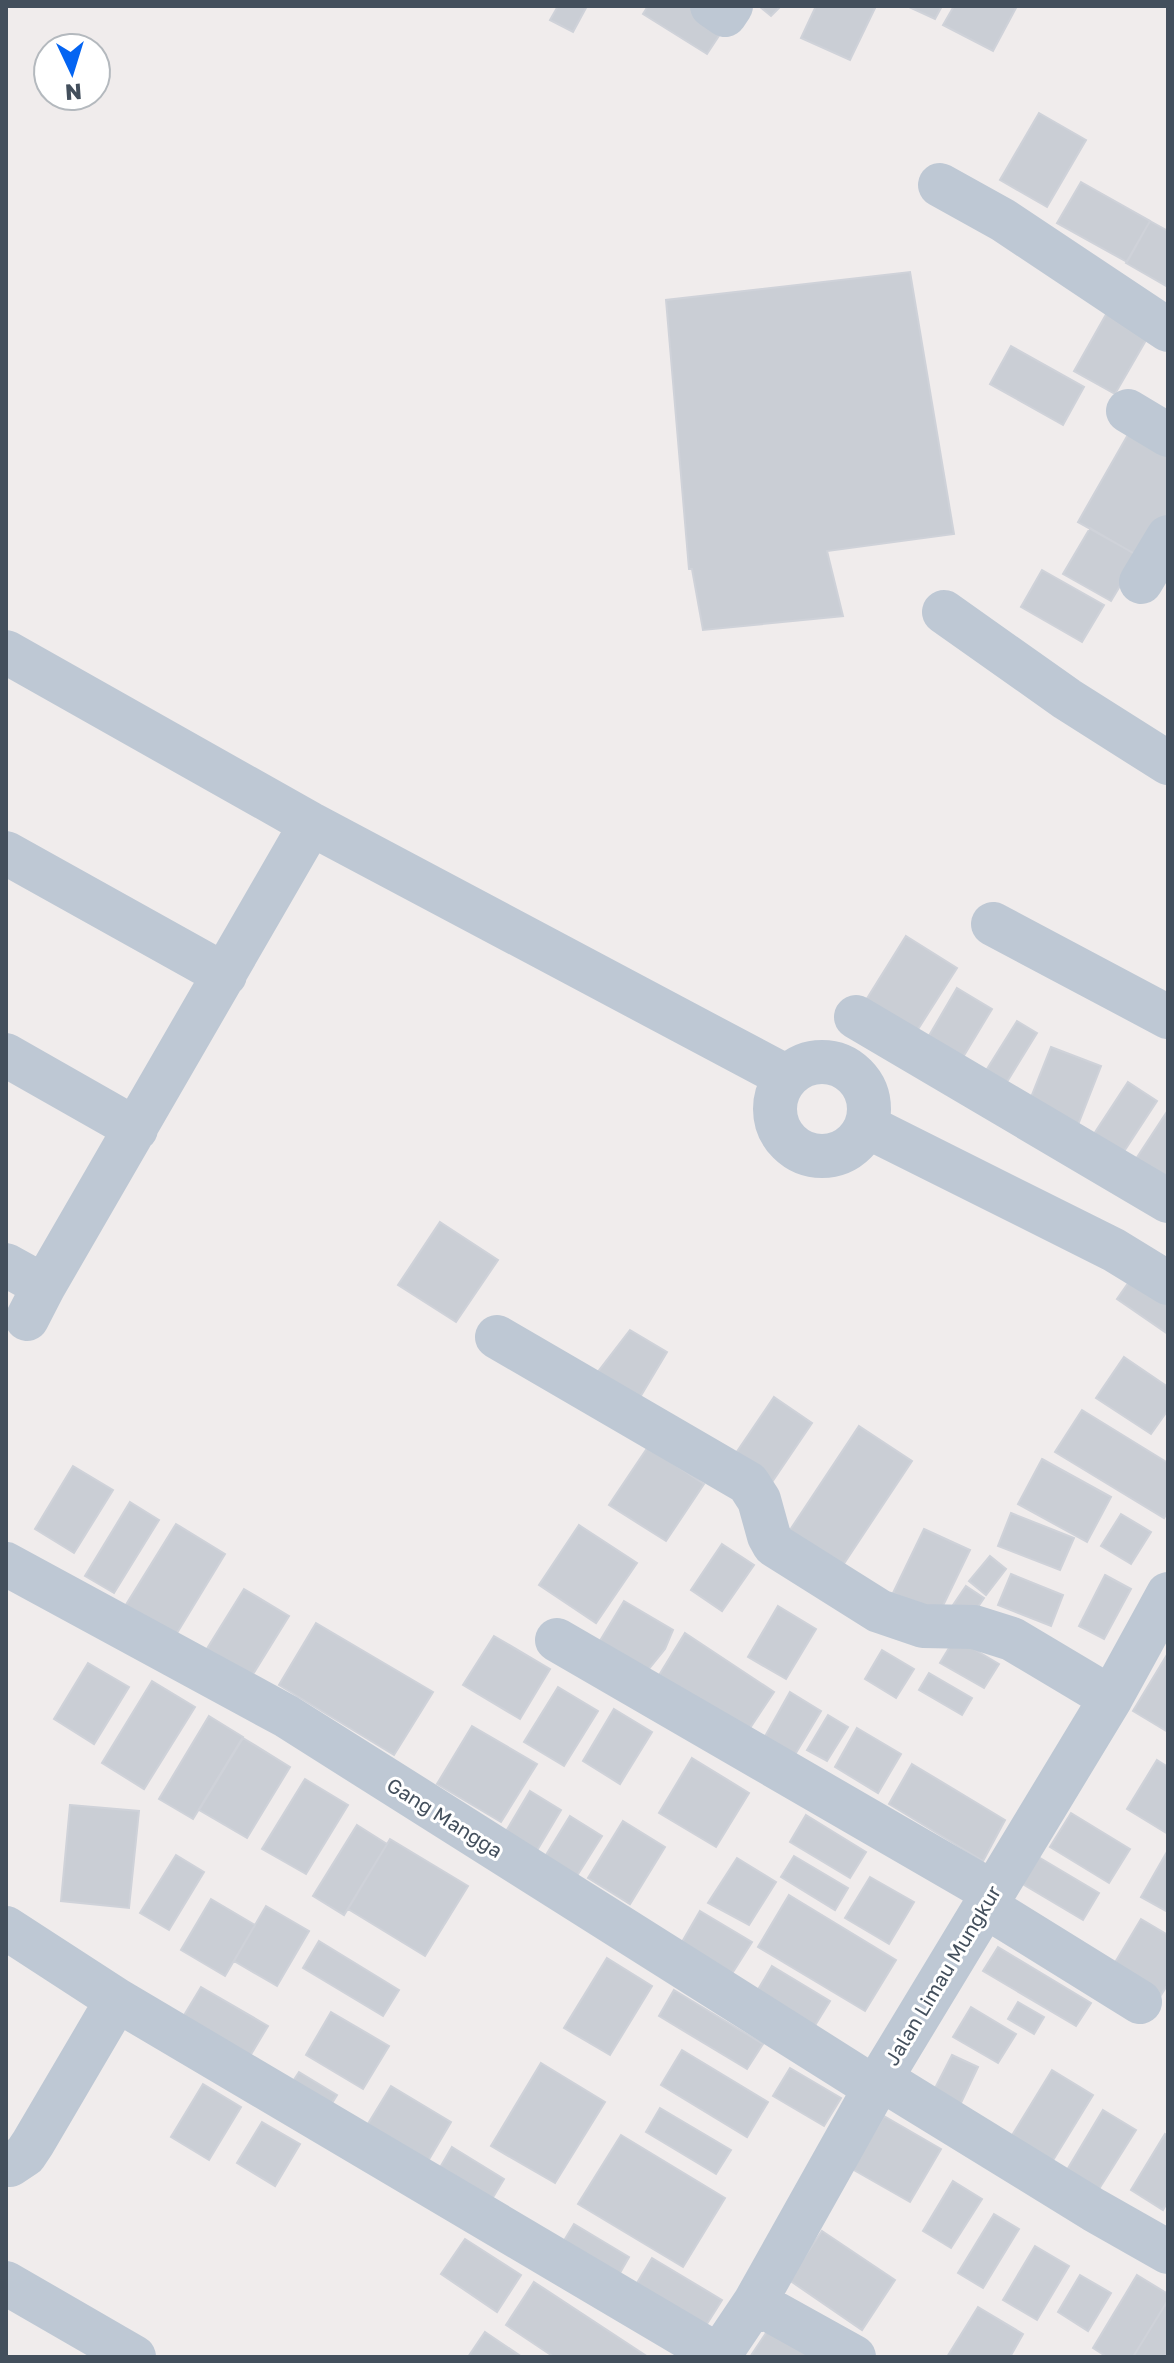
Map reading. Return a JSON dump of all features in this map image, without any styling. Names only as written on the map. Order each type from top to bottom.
[{"type":"street","points":[[712,6],[725,15],[731,6]]},
{"type":"street","points":[[940,185],[1003,220],[1168,330]]},
{"type":"street","points":[[1128,411],[1168,435]]},
{"type":"street","points":[[1141,582],[1168,537]]},
{"type":"street","points":[[944,612],[1067,699],[1168,763]]},
{"type":"street","points":[[6,652],[311,824],[787,1077]]},
{"type":"street","points":[[6,1265],[36,1303],[311,824]]},
{"type":"street","points":[[6,853],[225,975]]},
{"type":"street","points":[[993,924],[1168,1017]]},
{"type":"street","points":[[856,1017],[1168,1201]]},
{"type":"street","points":[[6,1055],[136,1129]]},
{"type":"street","points":[[816,1062],[832,1062],[847,1068],[860,1079],[868,1094],[870,1110],[858,1140],[845,1150],[829,1155],[812,1155],[796,1149],[784,1138],[775,1115],[778,1090],[787,1077],[800,1067],[816,1062]]},
{"type":"street","points":[[866,1126],[1114,1250],[1168,1283]]},
{"type":"street","points":[[497,1337],[748,1483],[759,1500],[774,1545],[879,1611],[923,1626],[974,1627],[1012,1639],[1111,1698]]},
{"type":"street","name":"Gang Mangga","points":[[6,1564],[286,1716],[878,2083],[1168,2252]]},
{"type":"street","name":"Jalan Limau Mungkur","points":[[719,2356],[755,2302],[878,2083],[1111,1698],[1168,1595]]},
{"type":"street","points":[[557,1640],[988,1899],[1140,2002]]},
{"type":"street","points":[[6,1928],[117,2000],[719,2356]]},
{"type":"street","points":[[6,2165],[25,2155],[117,2000]]},
{"type":"street","points":[[6,2283],[134,2357]]},
{"type":"street","points":[[755,2302],[854,2357]]},
{"type":"building","points":[[558,6],[587,6],[573,32],[550,20]]},
{"type":"building","points":[[648,6],[695,6],[726,25],[707,54],[643,14]]},
{"type":"building","points":[[759,6],[781,6],[771,16]]},
{"type":"building","points":[[816,6],[876,6],[850,60],[801,38]]},
{"type":"building","points":[[907,6],[942,6],[935,19]]},
{"type":"building","points":[[954,6],[1017,6],[993,51],[943,25]]},
{"type":"building","points":[[1039,113],[1086,140],[1047,207],[1000,180]]},
{"type":"building","points":[[1081,182],[1150,221],[1127,262],[1057,223]]},
{"type":"building","points":[[1150,221],[1168,231],[1168,287],[1126,263]]},
{"type":"building","points":[[910,272],[954,534],[827,551],[843,616],[703,630],[692,569],[689,569],[666,300]]},
{"type":"building","points":[[1112,304],[1153,328],[1115,394],[1074,371]]},
{"type":"building","points":[[1011,346],[1084,387],[1063,425],[990,384]]},
{"type":"building","points":[[1130,431],[1168,452],[1168,517],[1144,559],[1078,522]]},
{"type":"building","points":[[1090,528],[1138,556],[1111,601],[1063,574]]},
{"type":"building","points":[[1042,570],[1104,605],[1082,642],[1021,607]]},
{"type":"building","points":[[906,936],[957,968],[913,1037],[863,1005]]},
{"type":"building","points":[[957,988],[992,1009],[957,1067],[923,1046]]},
{"type":"building","points":[[1017,1021],[1037,1033],[1002,1090],[982,1077]]},
{"type":"building","points":[[1051,1047],[1101,1066],[1074,1135],[1024,1115]]},
{"type":"building","points":[[1128,1082],[1157,1101],[1119,1159],[1090,1140]]},
{"type":"building","points":[[1168,1110],[1168,1183],[1134,1162]]},
{"type":"building","points":[[440,1222],[498,1260],[456,1322],[398,1285]]},
{"type":"building","points":[[1138,1269],[1168,1289],[1168,1334],[1117,1299]]},
{"type":"building","points":[[630,1330],[667,1352],[639,1399],[594,1377]]},
{"type":"building","points":[[1124,1357],[1168,1387],[1168,1410],[1151,1434],[1096,1398]]},
{"type":"building","points":[[774,1397],[812,1423],[772,1482],[734,1456]]},
{"type":"building","points":[[1082,1410],[1168,1463],[1168,1511],[1164,1518],[1055,1452]]},
{"type":"building","points":[[859,1426],[912,1461],[841,1568],[788,1533]]},
{"type":"building","points":[[648,1447],[704,1484],[666,1541],[609,1505]]},
{"type":"building","points":[[1042,1459],[1111,1497],[1087,1542],[1018,1504]]},
{"type":"building","points":[[73,1466],[113,1490],[74,1553],[35,1529]]},
{"type":"building","points":[[130,1502],[159,1520],[114,1593],[85,1576]]},
{"type":"building","points":[[1011,1513],[1074,1538],[1060,1570],[998,1546]]},
{"type":"building","points":[[1121,1514],[1151,1532],[1131,1564],[1101,1546]]},
{"type":"building","points":[[176,1524],[225,1554],[174,1638],[124,1608]]},
{"type":"building","points":[[579,1525],[637,1563],[596,1623],[539,1585]]},
{"type":"building","points":[[924,1529],[970,1550],[939,1614],[893,1593]]},
{"type":"building","points":[[722,1544],[754,1565],[722,1611],[691,1590]]},
{"type":"building","points":[[990,1556],[1006,1569],[986,1595],[969,1581]]},
{"type":"building","points":[[1011,1574],[1063,1595],[1051,1626],[998,1605]]},
{"type":"building","points":[[1105,1575],[1131,1589],[1104,1639],[1079,1626]]},
{"type":"building","points":[[966,1586],[984,1598],[969,1620],[951,1608]]},
{"type":"building","points":[[244,1589],[289,1616],[245,1687],[200,1660]]},
{"type":"building","points":[[624,1601],[673,1630],[665,1649],[648,1670],[598,1644]]},
{"type":"building","points":[[778,1606],[816,1629],[786,1679],[748,1657]]},
{"type":"building","points":[[316,1623],[433,1692],[394,1755],[279,1685]]},
{"type":"building","points":[[685,1633],[774,1692],[746,1734],[658,1677]]},
{"type":"building","points":[[494,1636],[550,1669],[520,1719],[463,1685]]},
{"type":"building","points":[[955,1638],[999,1664],[984,1688],[940,1663]]},
{"type":"building","points":[[882,1650],[914,1669],[896,1698],[865,1679]]},
{"type":"building","points":[[1168,1653],[1168,1732],[1133,1711]]},
{"type":"building","points":[[88,1663],[129,1687],[94,1744],[54,1719]]},
{"type":"building","points":[[929,1673],[972,1698],[962,1715],[919,1690]]},
{"type":"building","points":[[152,1681],[195,1707],[144,1789],[102,1763]]},
{"type":"building","points":[[558,1687],[598,1711],[564,1766],[524,1742]]},
{"type":"building","points":[[790,1692],[821,1711],[793,1758],[763,1740]]},
{"type":"building","points":[[614,1709],[652,1732],[620,1784],[583,1761]]},
{"type":"building","points":[[828,1715],[848,1727],[827,1761],[807,1750]]},
{"type":"building","points":[[209,1716],[243,1737],[193,1819],[159,1799]]},
{"type":"building","points":[[472,1726],[537,1764],[501,1822],[437,1784]]},
{"type":"building","points":[[857,1728],[901,1754],[878,1793],[835,1767]]},
{"type":"building","points":[[243,1738],[290,1767],[247,1838],[199,1810]]},
{"type":"building","points":[[692,1758],[749,1793],[716,1847],[659,1813]]},
{"type":"building","points":[[1157,1760],[1168,1767],[1168,1834],[1127,1809]]},
{"type":"building","points":[[912,1764],[1005,1820],[983,1861],[889,1804]]},
{"type":"building","points":[[305,1779],[348,1805],[306,1874],[262,1849]]},
{"type":"building","points":[[530,1791],[561,1810],[536,1852],[505,1833]]},
{"type":"building","points":[[70,1805],[139,1811],[129,1908],[61,1901]]},
{"type":"building","points":[[1071,1813],[1130,1849],[1109,1883],[1050,1847]]},
{"type":"building","points":[[806,1815],[866,1852],[850,1878],[790,1842]]},
{"type":"building","points":[[570,1816],[602,1836],[575,1879],[543,1860]]},
{"type":"building","points":[[623,1821],[665,1847],[630,1904],[588,1878]]},
{"type":"building","points":[[357,1825],[387,1844],[344,1915],[313,1896]]},
{"type":"building","points":[[390,1839],[468,1886],[425,1956],[348,1909]]},
{"type":"building","points":[[1168,1850],[1168,1912],[1141,1897]]},
{"type":"building","points":[[1030,1852],[1099,1893],[1083,1920],[1014,1879]]},
{"type":"building","points":[[176,1855],[204,1872],[169,1930],[140,1913]]},
{"type":"building","points":[[794,1856],[848,1888],[835,1910],[781,1877]]},
{"type":"building","points":[[737,1858],[776,1882],[749,1925],[708,1903]]},
{"type":"building","points":[[870,1877],[914,1902],[889,1944],[845,1918]]},
{"type":"building","points":[[789,1895],[896,1960],[865,2011],[758,1947]]},
{"type":"building","points":[[211,1899],[255,1925],[225,1976],[181,1950]]},
{"type":"building","points":[[266,1906],[309,1931],[277,1986],[234,1961]]},
{"type":"building","points":[[700,1911],[752,1942],[728,1980],[678,1949]]},
{"type":"building","points":[[1141,1919],[1168,1935],[1168,1984],[1158,2000],[1110,1971]]},
{"type":"building","points":[[319,1941],[399,1990],[383,2016],[303,1968]]},
{"type":"building","points":[[998,1947],[1091,2003],[1076,2026],[983,1971]]},
{"type":"building","points":[[607,1958],[652,1986],[610,2055],[564,2028]]},
{"type":"building","points":[[772,1966],[830,2001],[811,2032],[753,1998]]},
{"type":"building","points":[[201,1987],[268,2026],[241,2071],[174,2032]]},
{"type":"building","points":[[674,1990],[763,2044],[747,2069],[659,2016]]},
{"type":"building","points":[[1018,2002],[1044,2017],[1034,2034],[1008,2019]]},
{"type":"building","points":[[971,2007],[1016,2034],[998,2063],[953,2037]]},
{"type":"building","points":[[331,2012],[389,2046],[363,2089],[306,2055]]},
{"type":"building","points":[[682,2050],[768,2102],[747,2137],[661,2085]]},
{"type":"building","points":[[952,2055],[978,2067],[959,2107],[933,2092]]},
{"type":"building","points":[[541,2063],[605,2102],[555,2183],[491,2146]]},
{"type":"building","points":[[790,2068],[841,2098],[824,2126],[773,2096]]},
{"type":"building","points":[[1052,2070],[1093,2095],[1052,2162],[1011,2137]]},
{"type":"building","points":[[299,2072],[337,2095],[323,2118],[284,2095]]},
{"type":"building","points":[[203,2084],[241,2107],[209,2160],[171,2137]]},
{"type":"building","points":[[391,2086],[451,2122],[421,2173],[360,2137]]},
{"type":"building","points":[[660,2108],[731,2150],[716,2174],[646,2132]]},
{"type":"building","points":[[1103,2110],[1136,2130],[1099,2189],[1067,2170]]},
{"type":"building","points":[[884,2116],[941,2149],[910,2202],[852,2169]]},
{"type":"building","points":[[262,2122],[300,2144],[275,2186],[237,2163]]},
{"type":"building","points":[[1165,2134],[1168,2136],[1168,2201],[1163,2210],[1131,2190]]},
{"type":"building","points":[[621,2135],[725,2198],[683,2267],[578,2204]]},
{"type":"building","points":[[452,2147],[504,2179],[486,2209],[434,2178]]},
{"type":"building","points":[[953,2181],[982,2199],[951,2248],[923,2231]]},
{"type":"building","points":[[994,2214],[1019,2229],[983,2288],[958,2273]]},
{"type":"building","points":[[574,2224],[629,2257],[617,2278],[562,2244]]},
{"type":"building","points":[[822,2231],[895,2280],[862,2330],[789,2280]]},
{"type":"building","points":[[465,2239],[521,2275],[497,2312],[441,2274]]},
{"type":"building","points":[[1035,2246],[1069,2266],[1037,2320],[1003,2300]]},
{"type":"building","points":[[652,2258],[722,2300],[700,2335],[631,2293]]},
{"type":"building","points":[[1080,2275],[1111,2293],[1088,2331],[1058,2312]]},
{"type":"building","points":[[1137,2275],[1168,2294],[1168,2300],[1133,2357],[1107,2357],[1093,2348]]},
{"type":"building","points":[[534,2282],[648,2357],[554,2357],[506,2325]]},
{"type":"building","points":[[1165,2305],[1168,2307],[1168,2357],[1133,2357]]},
{"type":"building","points":[[978,2307],[1023,2334],[1010,2357],[947,2357]]},
{"type":"building","points":[[770,2327],[816,2357],[750,2357]]},
{"type":"building","points":[[485,2332],[522,2357],[468,2357]]}]
